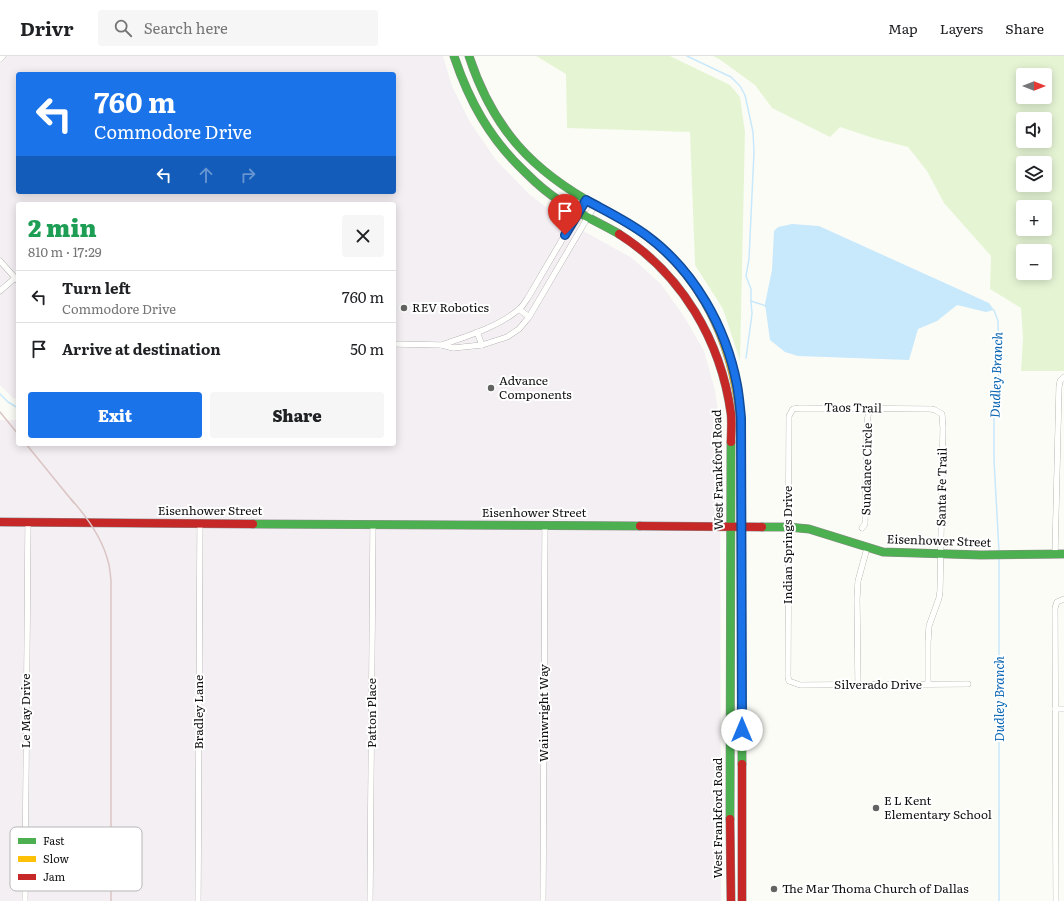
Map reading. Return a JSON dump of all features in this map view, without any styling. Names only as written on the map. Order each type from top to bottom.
[{"type":"main road","name":"West Frankford Road","points":[[454,56],[472,103],[497,143],[512,160],[542,188],[560,201],[636,246],[666,273],[695,309],[705,326],[720,362],[728,395],[731,416],[731,901]]},
{"type":"main road","name":"West Frankford Road","points":[[469,56],[484,95],[506,131],[530,159],[554,180],[627,223],[655,242],[682,270],[704,298],[713,314],[724,340],[737,384],[741,418],[743,527],[742,901]]},
{"type":"main road","name":"Eisenhower Street","points":[[0,522],[788,527],[824,533],[867,548],[900,553],[981,555],[1060,554]]},
{"type":"street","points":[[0,59],[3,56]]},
{"type":"street","points":[[442,345],[477,332],[507,318],[520,309],[530,296],[586,200]]},
{"type":"street","points":[[396,344],[442,345],[452,348],[482,346],[507,337],[519,329],[530,317],[594,204]]},
{"type":"street","points":[[0,261],[16,280],[0,291]]},
{"type":"street","points":[[520,309],[530,317]]},
{"type":"street","points":[[477,332],[482,346]]},
{"type":"street","points":[[1060,554],[1058,388],[1060,381],[1064,377]]},
{"type":"street","name":"Taos Trail","points":[[793,409],[913,409]]},
{"type":"street","name":"Indian Springs Drive","points":[[789,681],[789,416],[793,409]]},
{"type":"street","name":"Sundance Circle","points":[[862,528],[865,524],[867,423],[869,409]]},
{"type":"street","name":"Santa Fe Trail","points":[[913,409],[935,410],[942,414],[943,428],[940,526],[942,554],[939,598],[929,626],[928,684]]},
{"type":"street","name":"Le May Drive","points":[[26,827],[28,522]]},
{"type":"street","name":"Bradley Lane","points":[[198,901],[200,523]]},
{"type":"street","name":"Patton Place","points":[[370,901],[373,524]]},
{"type":"street","name":"Wainwright Way","points":[[543,901],[545,525]]},
{"type":"street","points":[[858,685],[858,581],[867,548]]},
{"type":"street","points":[[1056,901],[1055,608],[1057,602],[1064,599]]},
{"type":"street","name":"Silverado Drive","points":[[789,681],[800,685],[968,684]]},
{"type":"street","points":[[1055,708],[1064,709]]},
{"type":"street","name":"Le May Drive","points":[[25,891],[25,901]]},
{"type":"shaded area","points":[[0,56],[443,56],[452,86],[470,122],[496,160],[529,194],[560,218],[632,258],[661,284],[685,318],[704,351],[715,390],[720,428],[721,901],[0,901],[0,420],[16,420],[16,446],[396,446],[396,202],[16,202],[16,399],[13,398],[0,385]]},
{"type":"green space","points":[[536,56],[670,56],[730,85],[740,97],[745,132],[740,361],[723,309],[695,265],[690,132],[567,128],[566,74]]},
{"type":"green space","points":[[713,56],[1064,56],[1064,371],[1021,371],[1023,338],[1021,308],[990,289],[991,256],[944,203],[927,171],[908,147],[873,138],[840,127],[830,137],[772,108],[755,85]]},
{"type":"water","points":[[792,224],[819,226],[989,303],[994,310],[986,312],[957,305],[937,321],[918,329],[909,360],[798,356],[785,352],[770,340],[765,304],[772,270],[774,231],[778,227]]},
{"type":"waterway","name":"Dudley Branch","points":[[687,56],[731,77],[740,86],[745,95],[753,132],[754,152],[749,259],[746,276],[751,289],[751,301],[766,306]]},
{"type":"waterway","points":[[746,358],[752,314],[751,301]]},
{"type":"waterway","name":"Dudley Branch","points":[[994,310],[998,321],[999,373],[994,416],[994,460],[999,551]]},
{"type":"waterway","points":[[0,394],[8,402],[16,407]]},
{"type":"waterway","name":"Dudley Branch","points":[[999,557],[999,901]]},
{"type":"railway","points":[[0,412],[16,432]]},
{"type":"railway","points":[[28,446],[74,503]]},
{"type":"railway","points":[[71,499],[83,513],[98,536],[109,563],[111,580],[111,827]]},
{"type":"railway","points":[[111,891],[111,901]]},
{"type":"traffic: fast","points":[[454,56],[466,88],[482,118],[491,133],[513,159],[537,184],[555,198],[619,234]]},
{"type":"traffic: fast","points":[[469,56],[490,105],[503,126],[518,145],[535,163],[554,178],[575,193],[599,207]]},
{"type":"traffic: fast","points":[[741,428],[742,764]]},
{"type":"traffic: fast","points":[[730,819],[731,442]]},
{"type":"traffic: fast","points":[[253,524],[640,526]]},
{"type":"traffic: fast","points":[[762,527],[809,529],[883,552],[981,555],[1064,554]]},
{"type":"traffic: slow","points":[[599,207],[618,217],[648,237],[669,255],[687,276],[702,298],[715,322],[733,373],[741,428]]},
{"type":"traffic: jam","points":[[619,234],[641,250],[662,269],[679,289],[695,312],[708,336],[726,387],[731,414],[731,442]]},
{"type":"traffic: jam","points":[[0,522],[253,524]]},
{"type":"traffic: jam","points":[[640,526],[762,527]]},
{"type":"traffic: jam","points":[[742,764],[742,901]]},
{"type":"traffic: jam","points":[[730,819],[731,901]]},
{"type":"place","name":"REV Robotics","points":[[404,308]]},
{"type":"place","name":"Advance Components","points":[[491,388]]},
{"type":"place","name":"E L Kent Elementary School","points":[[876,808]]},
{"type":"place","name":"The Mar Thoma Church of Dallas","points":[[774,889]]},
{"type":"route","points":[[565,235],[586,200],[646,235],[655,242],[682,270],[704,298],[713,314],[724,340],[737,384],[741,418],[743,527],[742,730]]}]
